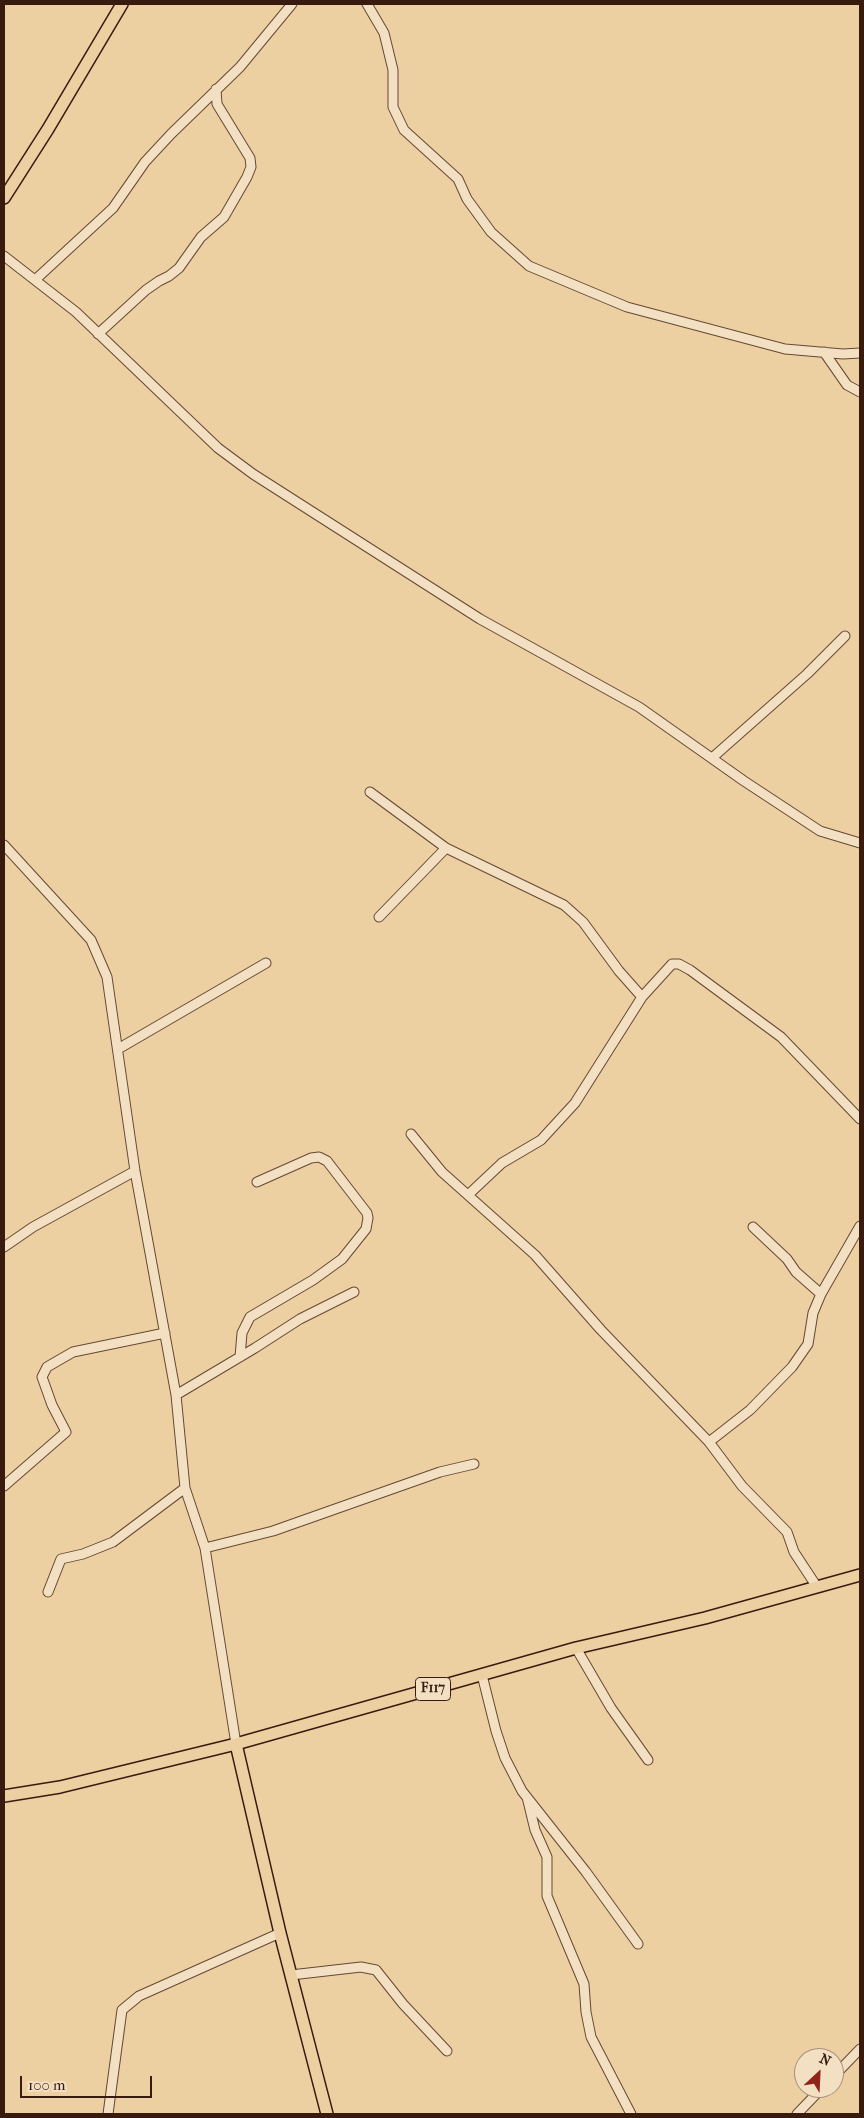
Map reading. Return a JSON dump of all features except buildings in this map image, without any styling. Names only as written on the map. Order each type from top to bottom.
[{"type":"main road","points":[[4,198],[48,129],[122,4]]},
{"type":"main road","name":"F117","points":[[4,1796],[60,1787],[236,1744],[576,1648],[705,1618],[860,1575]]},
{"type":"main road","points":[[236,1744],[280,1933],[327,2114]]},
{"type":"street","points":[[35,280],[113,208],[145,162],[266,38],[292,4]]},
{"type":"street","points":[[367,4],[384,33],[393,70],[393,107],[404,130],[458,179],[467,199],[491,232],[529,266],[627,307],[785,349],[860,353]]},
{"type":"street","points":[[98,334],[146,290],[179,268],[201,237],[224,217],[247,177],[251,167],[250,158],[218,104],[216,89]]},
{"type":"street","points":[[4,256],[76,312],[218,448],[253,474],[480,619],[639,707],[820,831],[860,843]]},
{"type":"street","points":[[824,352],[847,385],[860,392]]},
{"type":"street","points":[[712,758],[807,674],[845,636]]},
{"type":"street","points":[[370,792],[446,848],[564,905],[583,922],[619,971],[642,997]]},
{"type":"street","points":[[4,845],[91,940],[107,977],[135,1171],[176,1395],[185,1488],[205,1548],[236,1744]]},
{"type":"street","points":[[379,917],[446,848]]},
{"type":"street","points":[[118,1049],[266,963]]},
{"type":"street","points":[[468,1195],[502,1163],[541,1140],[575,1103],[642,997],[672,964],[679,964],[690,970],[782,1036],[860,1119]]},
{"type":"street","points":[[412,1134],[442,1172],[535,1255],[601,1330],[709,1442],[742,1486],[787,1532],[794,1552],[817,1587]]},
{"type":"street","points":[[240,1357],[242,1333],[250,1317],[313,1280],[342,1259],[366,1229],[368,1218],[367,1213],[327,1161],[319,1157],[311,1158],[257,1182]]},
{"type":"street","points":[[4,1247],[34,1227],[135,1171]]},
{"type":"street","points":[[709,1442],[750,1410],[792,1367],[808,1344],[813,1313],[821,1294],[860,1226]]},
{"type":"street","points":[[752,1227],[787,1258],[796,1272],[821,1294]]},
{"type":"street","points":[[176,1395],[300,1319],[354,1292]]},
{"type":"street","points":[[4,1486],[66,1432],[52,1405],[42,1377],[47,1367],[73,1352],[165,1333]]},
{"type":"street","points":[[205,1548],[273,1531],[423,1478],[474,1464]]},
{"type":"street","points":[[48,1592],[61,1559],[83,1554],[113,1542],[185,1488]]},
{"type":"street","points":[[576,1648],[611,1708],[648,1760]]},
{"type":"street","points":[[482,1675],[505,1758],[527,1797],[586,1872],[638,1944]]},
{"type":"street","points":[[527,1797],[535,1830],[547,1857],[547,1896],[584,1984],[586,2012],[591,2037],[631,2114]]},
{"type":"street","points":[[108,2114],[122,2010],[139,1996],[280,1933]]},
{"type":"street","points":[[291,1975],[361,1967],[376,1970],[403,2004],[447,2051]]},
{"type":"street","points":[[844,2066],[860,2049]]},
{"type":"street","points":[[797,2114],[812,2098]]}]
